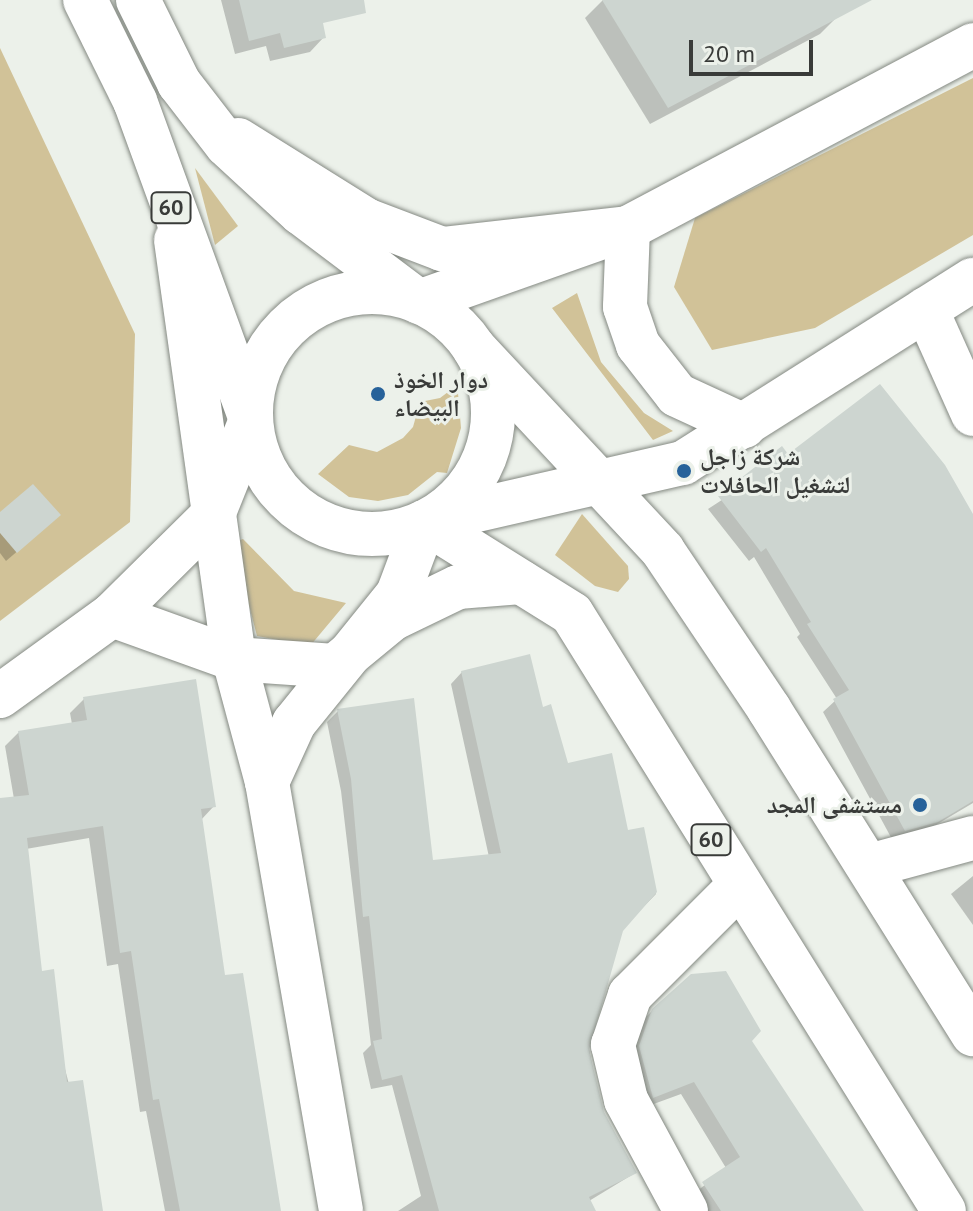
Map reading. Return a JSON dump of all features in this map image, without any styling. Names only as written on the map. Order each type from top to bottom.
[{"type":"street","name":"60","points":[[85,0],[135,101],[171,209],[251,420]]},
{"type":"street","points":[[138,0],[179,83],[227,145],[301,213],[459,329],[663,551],[869,866],[973,1034]]},
{"type":"street","points":[[0,696],[112,615],[213,515],[251,420],[256,378],[266,354],[300,315],[322,303],[372,292],[419,302],[628,228],[973,45]]},
{"type":"street","points":[[211,123],[366,220],[442,249],[628,228]]},
{"type":"street","points":[[171,209],[234,659],[267,782],[341,1211]]},
{"type":"street","points":[[628,228],[625,307],[638,345],[677,395],[744,426]]},
{"type":"street","points":[[663,551],[654,506],[659,486],[683,463],[973,280]]},
{"type":"street","points":[[926,309],[973,414]]},
{"type":"street","points":[[267,782],[294,723],[335,666],[398,594],[425,522],[449,507],[480,468],[489,444],[491,393],[474,348]]},
{"type":"street","points":[[251,420],[268,474],[309,517],[354,533],[403,530],[425,522],[683,463]]},
{"type":"street","name":"60","points":[[425,522],[572,614],[944,1211]]},
{"type":"street","points":[[112,615],[234,659],[335,666],[392,619],[458,587],[521,582]]},
{"type":"street","points":[[869,866],[973,838]]},
{"type":"street","points":[[686,1211],[626,1100],[613,1045],[630,995],[739,886]]},
{"type":"shaded area","points":[[0,48],[135,334],[130,522],[0,621]]},
{"type":"shaded area","points":[[973,78],[973,235],[815,328],[712,350],[674,287],[695,218]]},
{"type":"shaded area","points":[[195,168],[238,226],[215,245]]},
{"type":"shaded area","points":[[577,293],[601,362],[644,413],[673,431],[653,440],[552,308]]},
{"type":"shaded area","points":[[452,389],[458,393],[461,428],[447,473],[437,472],[408,495],[378,501],[349,497],[318,474],[349,445],[377,452],[403,438],[413,427],[420,402],[440,398]]},
{"type":"shaded area","points":[[582,514],[628,566],[629,579],[618,592],[595,586],[555,555]]},
{"type":"shaded area","points":[[243,539],[294,591],[346,603],[310,646],[257,636],[242,578],[237,541]]},
{"type":"building","points":[[239,0],[364,0],[366,13],[323,23],[326,38],[284,48],[280,33],[249,41]]},
{"type":"building","points":[[602,0],[872,0],[668,108]]},
{"type":"building","points":[[880,384],[945,465],[973,514],[973,801],[938,822],[905,831],[833,699],[849,690],[807,624],[811,622],[766,548],[761,552],[718,496],[782,446],[788,454]]},
{"type":"building","points":[[33,484],[61,515],[17,553],[0,533],[0,512]]},
{"type":"building","points":[[530,654],[543,707],[551,704],[568,763],[612,753],[628,830],[644,827],[657,892],[623,931],[589,1050],[604,1112],[637,1173],[589,1197],[596,1211],[439,1211],[402,1075],[382,1080],[373,1041],[382,1039],[369,916],[363,917],[351,779],[337,709],[414,698],[433,860],[501,853],[461,671]]},
{"type":"building","points":[[196,679],[216,807],[201,809],[225,975],[243,973],[281,1211],[180,1211],[159,1099],[153,1100],[131,951],[120,953],[103,826],[27,838],[42,971],[54,969],[67,1082],[83,1080],[103,1211],[0,1211],[0,798],[29,795],[18,731],[87,720],[83,697]]},
{"type":"building","points":[[726,971],[761,1031],[752,1041],[864,1211],[721,1211],[702,1182],[740,1157],[694,1082],[653,1098],[639,1046],[652,1009],[691,974]]},
{"type":"place","name":"دوار الخوذ البيضاء","points":[[378,394]]},
{"type":"place","name":"شركة زاجل لتشغيل الحافلات","points":[[684,471]]},
{"type":"place","name":"مستشفى المجد","points":[[920,805]]}]
